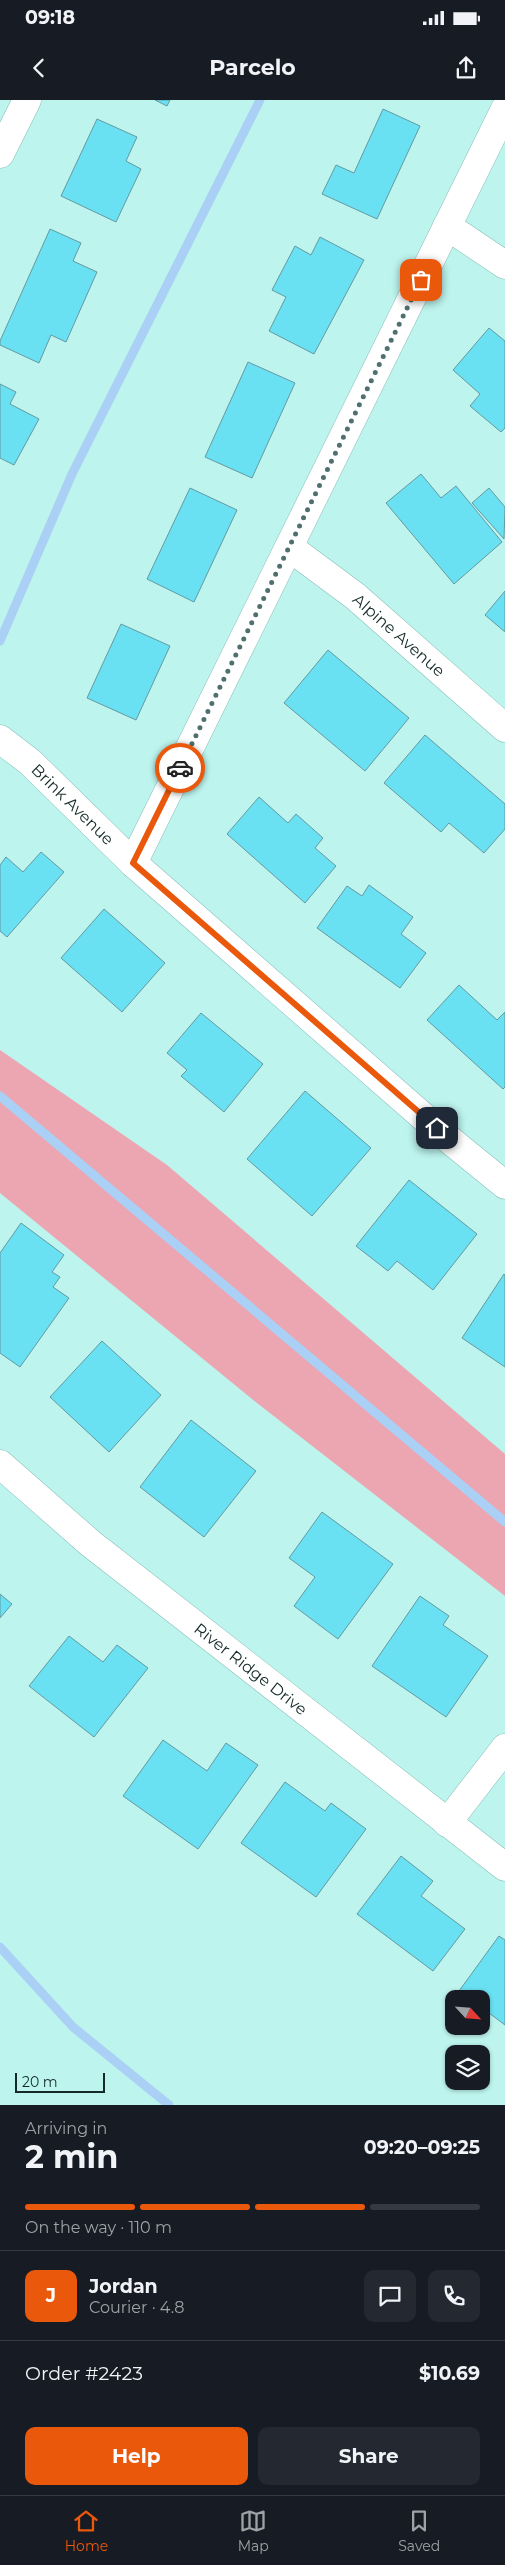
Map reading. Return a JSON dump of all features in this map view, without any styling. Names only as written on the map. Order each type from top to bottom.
[{"type":"street","points":[[0,154],[27,100]]},
{"type":"street","points":[[133,863],[505,109]]},
{"type":"street","points":[[447,226],[505,266]]},
{"type":"street","name":"Alpine Avenue","points":[[289,547],[355,596],[505,728]]},
{"type":"street","name":"Brink Avenue","points":[[0,739],[30,762],[133,863],[451,1141],[505,1185]]},
{"type":"street","name":"River Ridge Drive","points":[[0,1464],[90,1543],[505,1867]]},
{"type":"street","points":[[447,1823],[505,1748]]},
{"type":"shaded area","points":[[0,1050],[167,1165],[505,1454],[505,1596],[257,1403],[0,1193]]},
{"type":"building","points":[[155,100],[170,100],[167,106]]},
{"type":"building","points":[[383,109],[420,126],[377,219],[322,194],[336,165],[354,173]]},
{"type":"building","points":[[97,119],[137,137],[126,161],[141,169],[116,222],[61,196]]},
{"type":"building","points":[[50,229],[81,243],[73,261],[97,272],[66,342],[51,335],[39,363],[0,345],[0,341]]},
{"type":"building","points":[[320,237],[364,260],[314,354],[269,331],[286,297],[272,290],[295,246],[311,255]]},
{"type":"building","points":[[489,328],[505,341],[505,428],[501,432],[470,406],[480,394],[453,370]]},
{"type":"building","points":[[248,362],[295,383],[252,478],[205,457]]},
{"type":"building","points":[[0,384],[16,392],[10,404],[39,419],[14,465],[0,458]]},
{"type":"building","points":[[421,474],[441,498],[456,486],[502,542],[454,584],[386,503]]},
{"type":"building","points":[[190,488],[237,510],[194,602],[147,579]]},
{"type":"building","points":[[489,488],[505,507],[504,539],[472,503]]},
{"type":"building","points":[[505,591],[505,632],[485,615]]},
{"type":"building","points":[[121,624],[170,646],[136,720],[87,698]]},
{"type":"building","points":[[328,650],[409,718],[365,771],[284,703]]},
{"type":"building","points":[[425,735],[505,804],[505,829],[484,853],[449,823],[441,832],[384,783]]},
{"type":"building","points":[[259,797],[288,823],[296,814],[323,838],[315,848],[336,866],[305,903],[227,834]]},
{"type":"building","points":[[41,852],[64,872],[7,937],[0,931],[0,865],[6,857],[23,872]]},
{"type":"building","points":[[369,885],[413,917],[401,934],[426,953],[400,988],[317,928],[347,886],[362,896]]},
{"type":"building","points":[[104,909],[165,963],[122,1012],[61,958]]},
{"type":"building","points":[[459,985],[497,1020],[505,1012],[505,1087],[503,1089],[427,1020]]},
{"type":"building","points":[[201,1013],[263,1064],[224,1112],[181,1076],[187,1070],[167,1053]]},
{"type":"building","points":[[305,1091],[371,1148],[312,1216],[247,1159]]},
{"type":"building","points":[[409,1180],[477,1234],[433,1290],[397,1261],[388,1271],[356,1246]]},
{"type":"building","points":[[21,1223],[64,1255],[52,1272],[60,1277],[53,1287],[69,1298],[20,1367],[0,1353],[0,1253]]},
{"type":"building","points":[[505,1275],[505,1367],[462,1338]]},
{"type":"building","points":[[102,1341],[161,1395],[109,1452],[50,1397]]},
{"type":"building","points":[[191,1420],[256,1471],[204,1537],[140,1487]]},
{"type":"building","points":[[322,1512],[393,1564],[338,1639],[294,1606],[315,1577],[289,1558]]},
{"type":"building","points":[[0,1594],[12,1604],[0,1618]]},
{"type":"building","points":[[420,1596],[449,1616],[443,1625],[488,1656],[446,1717],[372,1666]]},
{"type":"building","points":[[69,1636],[103,1662],[117,1645],[148,1668],[94,1737],[29,1686]]},
{"type":"building","points":[[163,1740],[207,1771],[226,1743],[258,1765],[198,1849],[123,1796]]},
{"type":"building","points":[[285,1782],[325,1811],[331,1803],[366,1829],[316,1897],[241,1843]]},
{"type":"building","points":[[401,1856],[433,1881],[421,1896],[465,1929],[433,1971],[357,1914]]},
{"type":"building","points":[[499,1936],[505,1940],[505,2025],[490,2014],[490,1990],[460,1990]]},
{"type":"waterway","points":[[0,641],[72,474],[260,100]]},
{"type":"waterway","points":[[0,1096],[505,1522]]},
{"type":"waterway","points":[[0,1947],[73,2027],[169,2105]]},
{"type":"way so far","points":[[180,768],[421,280]]},
{"type":"route","points":[[180,768],[133,863],[437,1128]]}]
